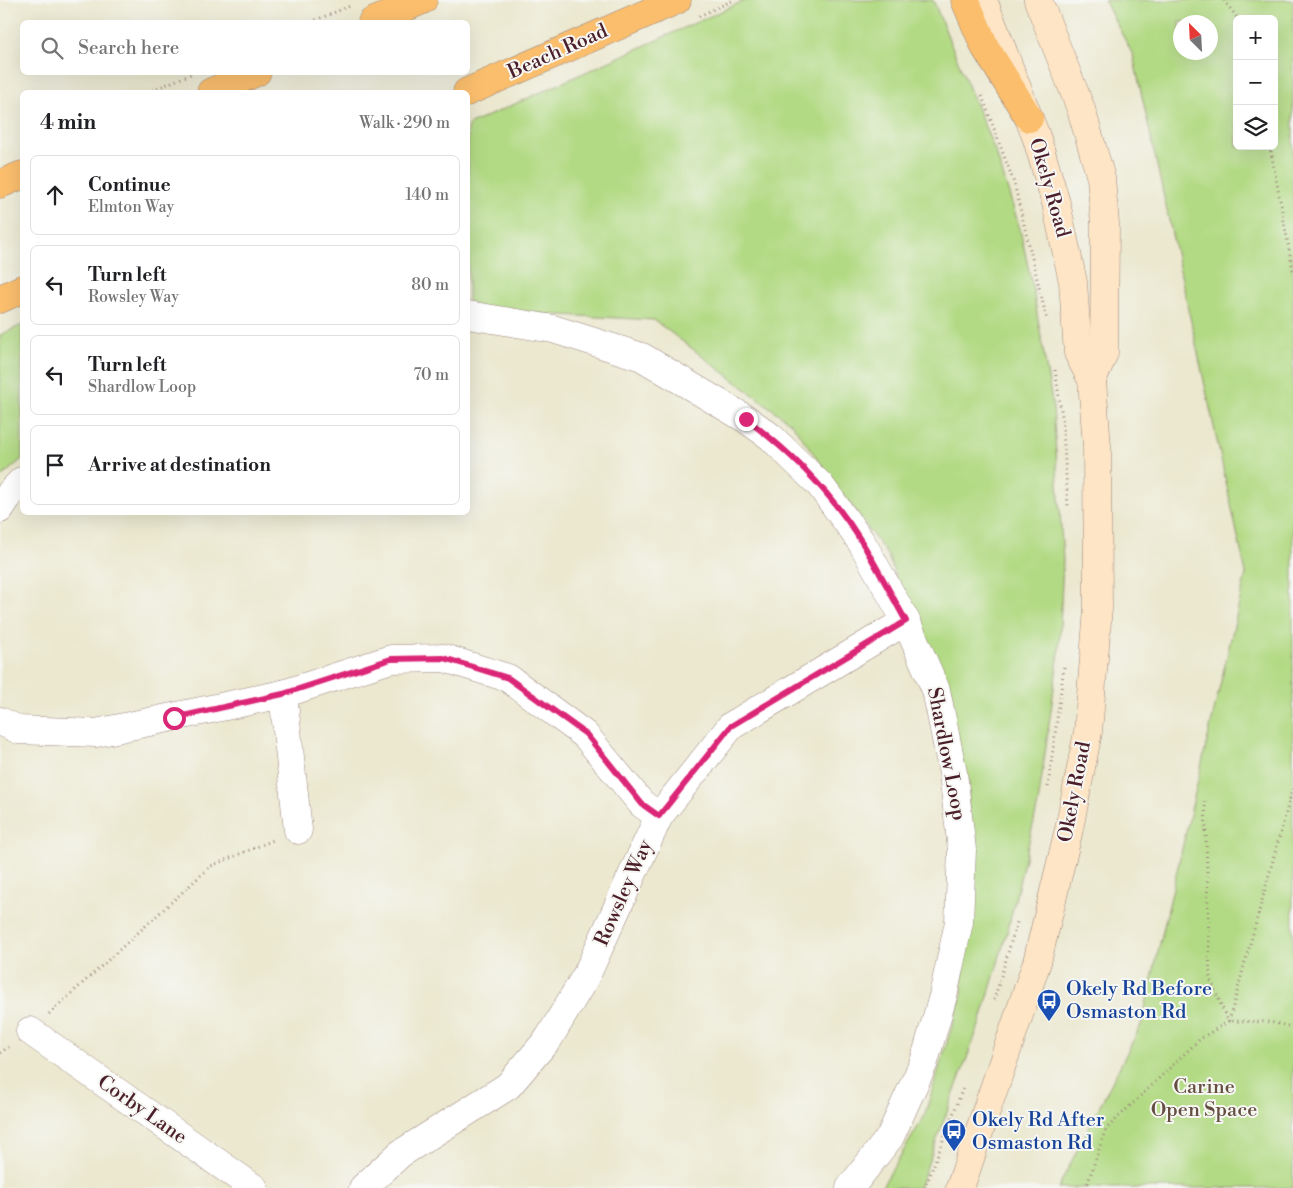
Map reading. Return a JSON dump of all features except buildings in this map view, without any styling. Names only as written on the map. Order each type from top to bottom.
[{"type":"main road","points":[[364,13],[423,0]]},
{"type":"main road","name":"Beach Road","points":[[470,91],[677,0]]},
{"type":"main road","points":[[965,0],[985,47],[1029,118]]},
{"type":"main road","name":"Okely Road","points":[[960,1188],[1037,962],[1069,829],[1088,732],[1098,609],[1099,538],[1092,380],[1078,353],[1073,282],[1056,203],[1029,118],[983,0]]},
{"type":"main road","name":"Okely Road","points":[[1038,0],[1081,109],[1101,178],[1105,224],[1104,353],[1092,380]]},
{"type":"main road","points":[[216,90],[250,75]]},
{"type":"main road","points":[[0,184],[20,176]]},
{"type":"main road","points":[[0,299],[20,290]]},
{"type":"street","name":"Shardlow Loop","points":[[470,315],[553,329],[642,358],[746,419],[771,437],[820,485],[862,543],[906,621],[936,690],[953,773],[962,850],[959,922],[943,996],[924,1062],[890,1137],[850,1188]]},
{"type":"street","points":[[0,509],[11,492],[20,483]]},
{"type":"street","name":"Rowsley Way","points":[[363,1188],[400,1154],[508,1086],[549,1038],[587,974],[659,816],[731,726],[906,621]]},
{"type":"street","points":[[0,721],[19,730],[96,733],[283,694],[391,659],[444,658],[508,678],[586,734],[642,804],[659,816]]},
{"type":"street","points":[[283,694],[298,830]]},
{"type":"street","name":"Corby Lane","points":[[30,1031],[254,1188]]},
{"type":"path","points":[[1224,0],[1235,15]]},
{"type":"path","points":[[323,20],[364,13]]},
{"type":"path","points":[[153,90],[187,75]]},
{"type":"path","points":[[979,89],[1014,183],[1048,325]]},
{"type":"path","points":[[1271,150],[1293,270]]},
{"type":"path","points":[[1054,362],[1062,416],[1069,515]]},
{"type":"path","points":[[1048,791],[1065,661]]},
{"type":"path","points":[[1229,1022],[1293,787]]},
{"type":"path","points":[[1205,801],[1210,979],[1229,1022]]},
{"type":"path","points":[[30,1031],[211,866],[298,830]]},
{"type":"path","points":[[993,1003],[1018,919]]},
{"type":"path","points":[[1086,1188],[1106,1129],[1200,1039],[1229,1022],[1270,1022],[1293,1027]]},
{"type":"path","points":[[925,1188],[964,1086]]},
{"type":"green space","points":[[746,0],[933,0],[997,156],[1020,229],[1033,290],[1053,407],[1063,559],[1059,652],[1038,804],[1008,929],[981,1020],[919,1188],[881,1188],[924,1117],[962,994],[969,782],[888,556],[792,424],[654,320],[470,310],[470,124]]},
{"type":"green space","name":"Carine Open Space","points":[[1104,0],[1293,0],[1293,1188],[1058,1188],[1141,1025],[1246,574],[1133,55]]},
{"type":"green space","points":[[20,326],[20,461],[0,478],[0,335]]},
{"type":"place","name":"Okely Rd Before Osmaston Rd","points":[[1049,1022]]},
{"type":"place","name":"Okely Rd After Osmaston Rd","points":[[954,1152]]},
{"type":"route","points":[[174,718],[283,694],[391,659],[444,658],[508,678],[586,734],[642,804],[659,816],[731,726],[906,621],[862,543],[820,485],[771,437],[746,419]]}]
